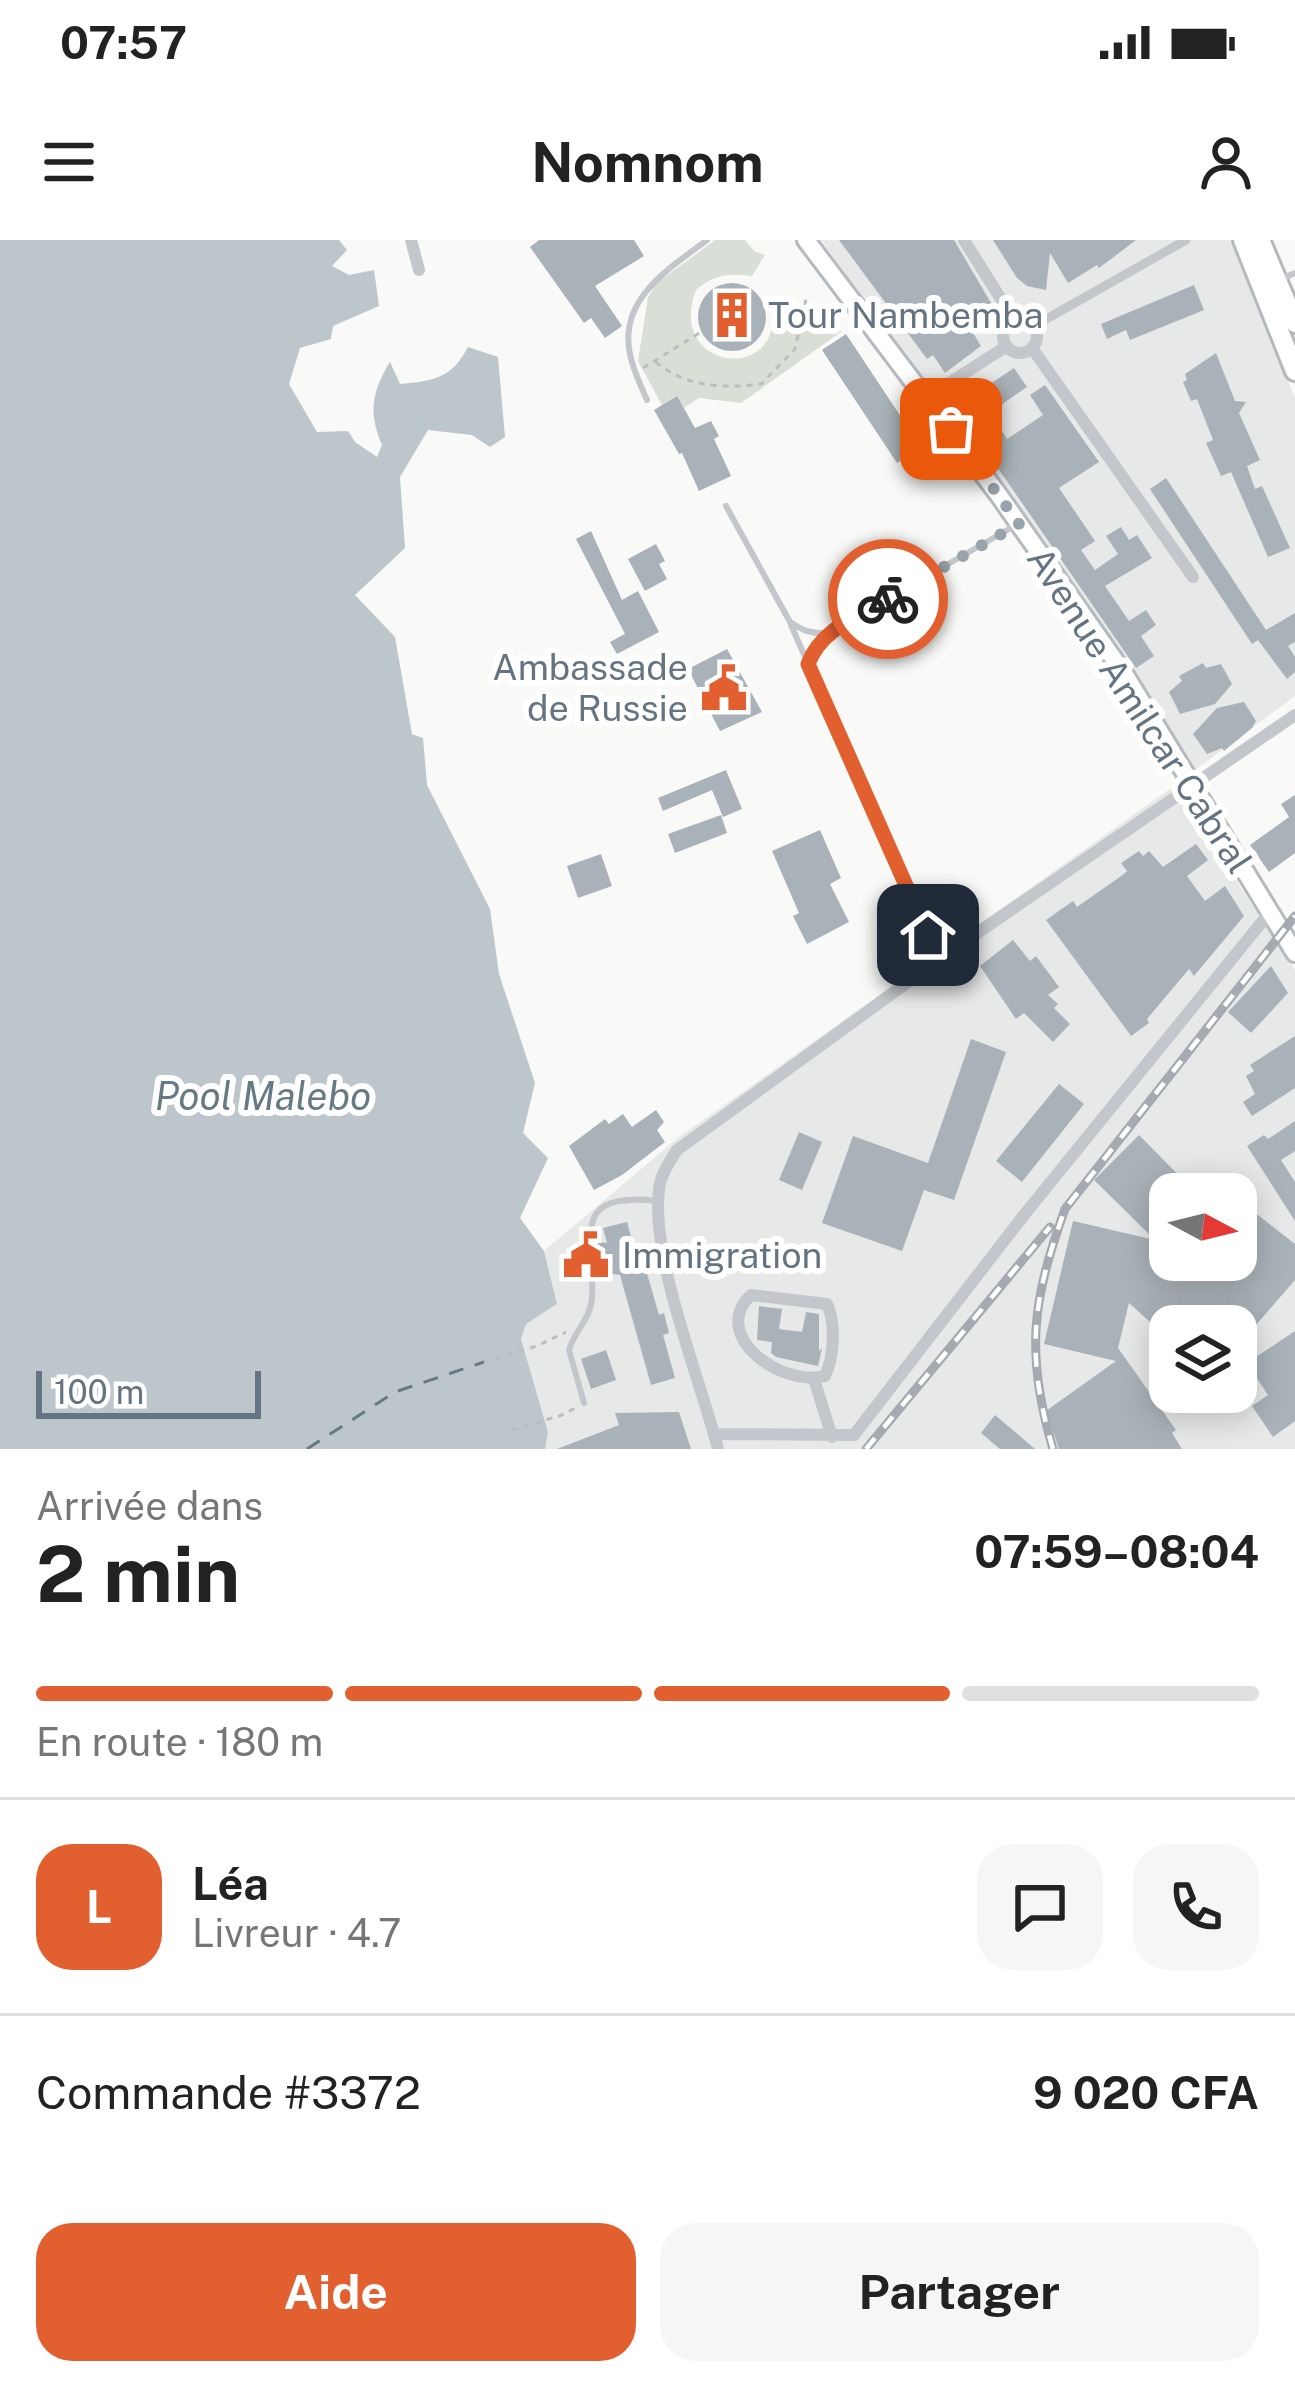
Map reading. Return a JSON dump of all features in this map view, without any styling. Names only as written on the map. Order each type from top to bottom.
[{"type":"main road","name":"Avenue Amilcar Cabral","points":[[806,240],[927,397],[1125,676],[1270,912],[1292,938]]},
{"type":"main road","points":[[1243,240],[1278,280],[1295,370]]},
{"type":"main road","points":[[1260,240],[1295,323]]},
{"type":"street","points":[[411,240],[419,269]]},
{"type":"street","points":[[964,240],[1014,320]]},
{"type":"street","points":[[1034,326],[1186,240]]},
{"type":"street","points":[[1014,320],[1027,320],[1034,326],[1033,348],[1021,353],[1006,346],[1004,330],[1014,320]]},
{"type":"street","points":[[927,397],[1006,346]]},
{"type":"street","points":[[1033,348],[1193,577]]},
{"type":"street","points":[[718,1449],[673,1295],[659,1201],[665,1169],[677,1150],[941,958],[1295,715]]},
{"type":"street","points":[[714,1434],[854,1436],[1024,1215],[1270,912]]},
{"type":"street","points":[[751,1295],[827,1304],[832,1316],[830,1368],[825,1376],[814,1379],[771,1368],[753,1357],[741,1331],[741,1311],[751,1295]]},
{"type":"street","points":[[814,1379],[832,1437]]},
{"type":"lane","points":[[647,400],[629,352],[640,300],[652,282],[707,240]]},
{"type":"lane","points":[[726,506],[790,622],[928,935]]},
{"type":"lane","points":[[808,664],[828,633],[1019,524]]},
{"type":"lane","points":[[790,622],[803,631],[828,633]]},
{"type":"lane","points":[[584,1402],[569,1350],[592,1302],[588,1244],[598,1214],[614,1198],[659,1201]]},
{"type":"path","points":[[656,362],[664,370],[716,388],[761,384],[795,349],[806,299]]},
{"type":"path","points":[[636,371],[701,332]]},
{"type":"path","points":[[484,1363],[581,1325]]},
{"type":"path","points":[[512,1430],[562,1415],[584,1402]]},
{"type":"shaded area","points":[[715,240],[745,240],[765,255],[752,276],[722,276],[696,290],[691,316],[696,336],[708,350],[724,358],[742,358],[758,351],[769,336],[773,314],[796,313],[803,328],[813,332],[825,328],[831,316],[841,332],[741,403],[699,398],[684,408],[676,396],[662,405],[638,361],[648,297],[657,283]]},
{"type":"shaded area","points":[[821,240],[1230,240],[1295,398],[1295,696],[1195,770]]},
{"type":"shaded area","points":[[1174,786],[1295,970],[1295,1449],[545,1449],[548,1432],[521,1339],[525,1324],[557,1304],[544,1251],[679,1137]]},
{"type":"water","name":"Pool Malebo","points":[[0,240],[339,240],[347,250],[332,266],[349,275],[374,270],[379,306],[333,326],[331,339],[300,348],[289,384],[317,432],[348,431],[377,457],[382,445],[374,402],[390,362],[400,384],[441,376],[468,347],[498,357],[505,437],[490,447],[472,435],[428,430],[400,477],[405,548],[355,595],[395,637],[412,734],[423,738],[427,785],[490,909],[499,974],[535,1083],[523,1133],[548,1158],[520,1218],[544,1251],[557,1304],[526,1324],[521,1339],[548,1432],[545,1449],[0,1449]]},
{"type":"building","points":[[539,240],[634,240],[644,256],[595,286],[622,326],[605,338],[591,318],[584,323],[530,247]]},
{"type":"building","points":[[839,240],[954,240],[997,313],[972,331],[981,346],[945,373],[933,355],[927,359]]},
{"type":"building","points":[[993,240],[1136,240],[1099,268],[1068,283],[1050,253],[1046,290],[1017,278]]},
{"type":"building","name":"Tour Nambemba","points":[[732,283],[756,293],[766,317],[756,341],[732,351],[708,341],[698,317],[708,293]]},
{"type":"building","points":[[1194,285],[1204,310],[1130,340],[1126,330],[1107,339],[1101,324]]},
{"type":"building","points":[[846,334],[921,447],[897,463],[822,350]]},
{"type":"building","points":[[1216,353],[1235,401],[1246,402],[1239,413],[1260,460],[1247,466],[1255,489],[1262,486],[1290,548],[1268,557],[1231,472],[1221,476],[1206,443],[1213,440],[1197,399],[1191,401],[1183,382],[1185,374]]},
{"type":"building","points":[[1014,368],[1027,387],[992,411],[978,392]]},
{"type":"building","points":[[1045,385],[1099,462],[1059,488],[1095,541],[1081,550],[1095,570],[1118,554],[1106,536],[1121,527],[1129,540],[1137,535],[1152,558],[1105,586],[1129,621],[1146,610],[1156,625],[1141,636],[1154,656],[1136,668],[973,432],[994,418],[1007,439],[1043,415],[1030,395]]},
{"type":"building","points":[[677,396],[695,428],[711,421],[731,476],[699,491],[654,410]]},
{"type":"building","points":[[1166,478],[1266,630],[1295,613],[1295,642],[1288,646],[1295,657],[1295,672],[1287,679],[1258,640],[1252,644],[1150,489]]},
{"type":"building","points":[[591,531],[622,600],[638,591],[659,632],[617,654],[610,642],[625,634],[576,539]]},
{"type":"building","points":[[656,544],[667,579],[645,591],[628,559]]},
{"type":"building","points":[[727,649],[762,712],[720,731],[688,669]]},
{"type":"building","points":[[1203,663],[1206,668],[1221,664],[1232,684],[1215,704],[1180,714],[1169,692],[1182,681],[1179,676]]},
{"type":"building","points":[[1244,702],[1256,721],[1252,728],[1224,751],[1207,754],[1193,734],[1217,708]]},
{"type":"building","points":[[726,770],[742,809],[723,817],[712,790],[663,811],[658,798]]},
{"type":"building","points":[[1295,795],[1295,853],[1269,872],[1250,845],[1289,817],[1281,804]]},
{"type":"building","points":[[721,815],[727,833],[675,853],[668,834]]},
{"type":"building","points":[[820,830],[841,878],[830,884],[849,922],[807,944],[772,851]]},
{"type":"building","points":[[1196,844],[1208,860],[1187,876],[1205,901],[1225,886],[1244,916],[1194,976],[1189,969],[1147,1019],[1149,1023],[1131,1036],[1046,920],[1073,901],[1077,907],[1124,874],[1127,871],[1121,863],[1139,851],[1143,856],[1149,851],[1163,867]]},
{"type":"building","points":[[601,854],[612,886],[578,898],[567,866]]},
{"type":"building","points":[[1013,940],[1030,961],[1036,956],[1059,987],[1048,995],[1070,1024],[1053,1042],[1024,1013],[1016,1019],[980,966]]},
{"type":"building","points":[[1271,966],[1288,993],[1251,1033],[1228,1012]]},
{"type":"building","points":[[1295,1036],[1295,1088],[1252,1116],[1243,1102],[1255,1094],[1246,1076],[1254,1071],[1250,1065]]},
{"type":"building","points":[[971,1039],[1006,1052],[954,1200],[924,1190],[902,1251],[822,1223],[853,1136],[928,1163]]},
{"type":"building","points":[[1059,1084],[1084,1104],[1022,1182],[996,1161]]},
{"type":"building","points":[[656,1110],[664,1122],[657,1130],[665,1142],[594,1190],[569,1146],[605,1119],[609,1124],[623,1114],[632,1127]]},
{"type":"building","points":[[1295,1121],[1295,1151],[1281,1160],[1295,1182],[1295,1221],[1247,1146]]},
{"type":"building","points":[[799,1132],[822,1142],[802,1190],[779,1180]]},
{"type":"building","points":[[1139,1135],[1176,1173],[1149,1173],[1149,1234],[1094,1180]]},
{"type":"building","points":[[1257,1214],[1295,1244],[1295,1280],[1257,1324],[1257,1305],[1149,1305],[1149,1321],[1129,1303],[1118,1348],[1149,1392],[1149,1413],[1164,1413],[1182,1449],[1059,1449],[1046,1411],[1116,1361],[1044,1344],[1073,1221],[1149,1239],[1149,1281],[1257,1281]]},
{"type":"building","points":[[627,1222],[669,1333],[663,1335],[675,1378],[651,1385],[620,1275],[599,1272],[598,1242],[607,1243],[603,1228]]},
{"type":"building","points":[[759,1306],[782,1309],[779,1329],[802,1332],[806,1312],[819,1314],[819,1351],[822,1348],[818,1366],[776,1357],[771,1353],[772,1342],[757,1340]]},
{"type":"building","points":[[1295,1331],[1295,1421],[1273,1437],[1257,1413],[1257,1403],[1268,1395],[1257,1378],[1257,1356]]},
{"type":"building","points":[[606,1350],[616,1380],[591,1389],[581,1359]]},
{"type":"building","points":[[679,1412],[691,1449],[557,1449],[619,1425],[615,1413]]},
{"type":"building","points":[[995,1415],[1035,1449],[1000,1449],[981,1433]]},
{"type":"ferry route","points":[[307,1449],[395,1392],[484,1362]]},
{"type":"railway","points":[[1053,1449],[1038,1384],[1036,1328],[1045,1272],[1065,1209],[1295,916]]},
{"type":"railway","points":[[866,1449],[1050,1227]]},
{"type":"way so far","points":[[888,599],[1019,524],[951,429]]},
{"type":"place","name":"Tour Nambemba","points":[[732,315]]},
{"type":"place","name":"Ambassade de Russie","points":[[724,688]]},
{"type":"place","name":"Immigration","points":[[586,1255]]},
{"type":"route","points":[[888,599],[828,633],[808,664],[928,935]]}]
